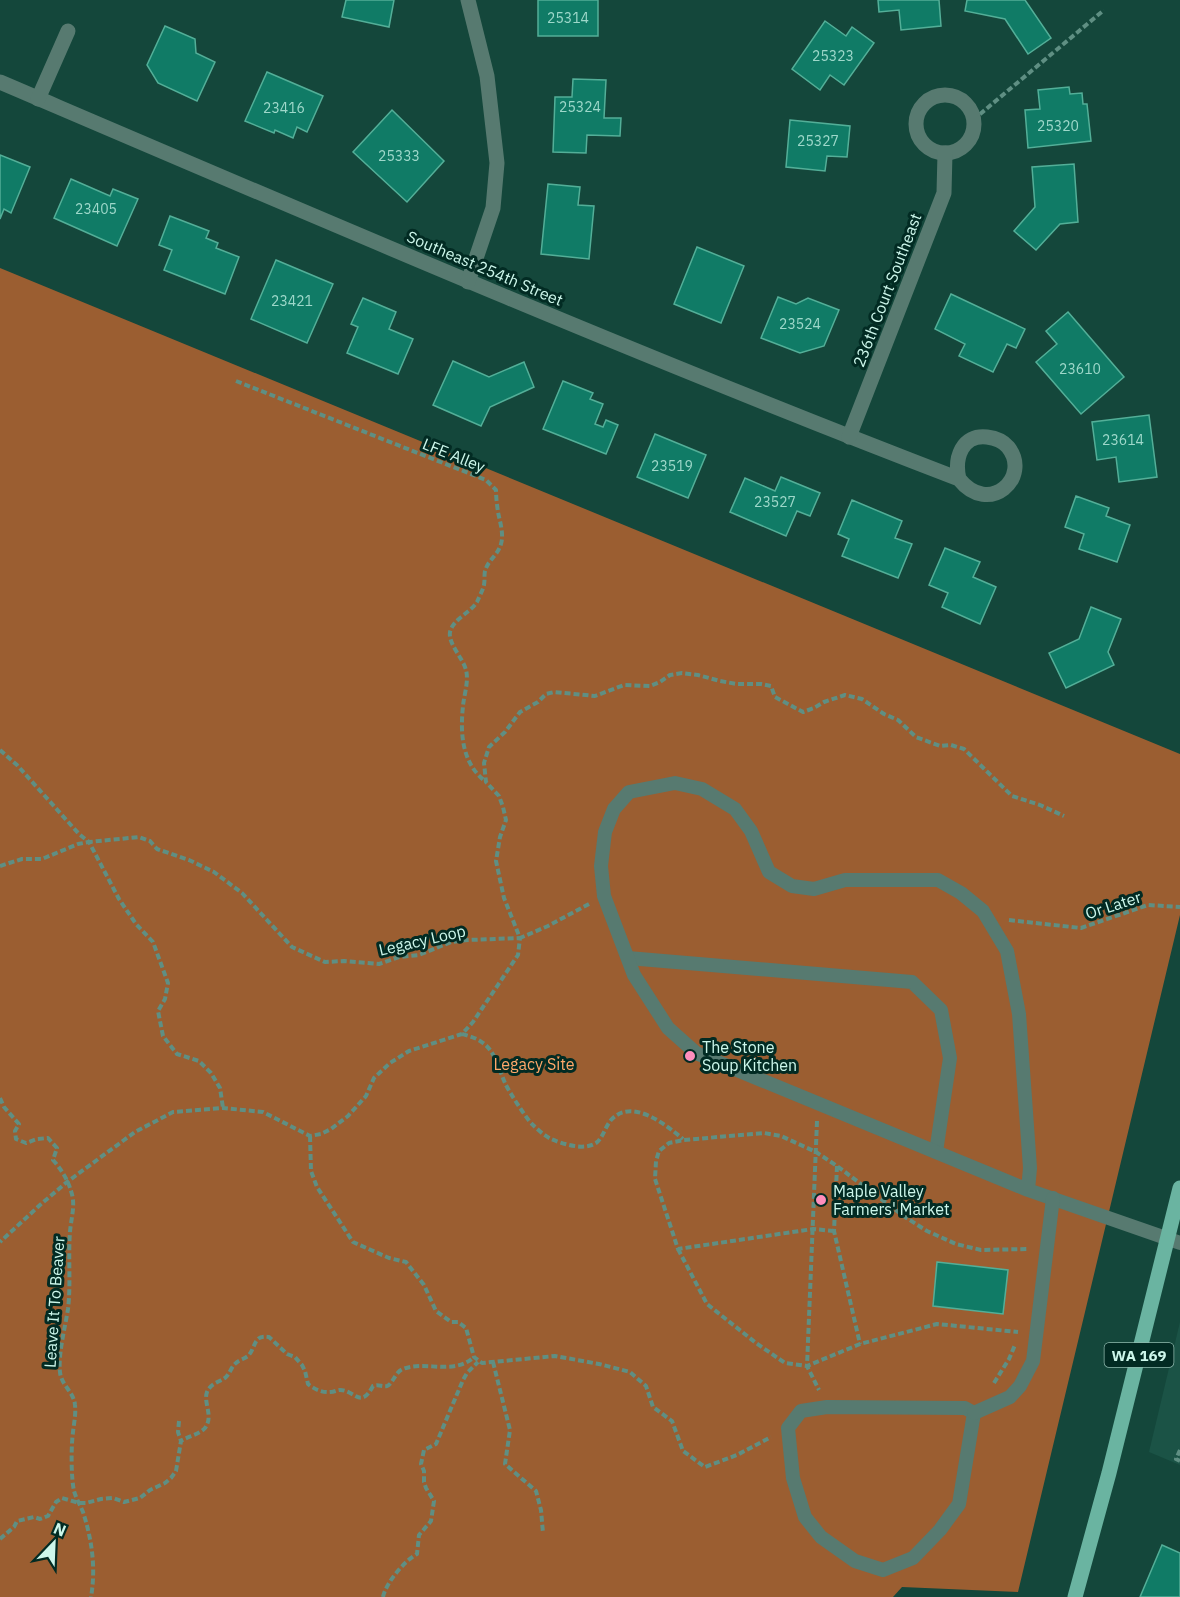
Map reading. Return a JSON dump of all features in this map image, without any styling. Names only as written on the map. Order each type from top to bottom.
[{"type":"main road","name":"WA 169","points":[[1075,1597],[1174,1240],[1180,1188]]},
{"type":"street","points":[[468,0],[487,76],[497,163],[493,208],[468,282]]},
{"type":"street","points":[[38,99],[68,31]]},
{"type":"street","name":"Southeast 254th Street","points":[[0,82],[468,282],[849,437],[959,479]]},
{"type":"street","points":[[946,95],[957,97],[966,104],[974,120],[972,136],[965,145],[956,151],[945,153],[933,151],[924,144],[918,135],[916,123],[918,112],[925,103],[934,97],[946,95]]},
{"type":"street","name":"236th Court Southeast","points":[[849,437],[944,193],[945,153]]},
{"type":"lane","points":[[1028,1190],[1030,1168],[1019,1014],[1007,951],[983,911],[961,893],[938,880],[845,880],[814,889],[792,886],[769,872],[751,831],[735,809],[702,789],[675,783],[629,792],[614,809],[605,832],[601,866],[604,896],[634,975],[668,1028],[696,1053],[1028,1190],[1174,1240]]},
{"type":"lane","points":[[628,958],[912,982],[941,1010],[950,1058],[936,1152]]},
{"type":"lane","points":[[974,1413],[1010,1397],[1020,1386],[1033,1361],[1053,1198]]},
{"type":"lane","points":[[827,1407],[965,1408],[974,1413],[959,1504],[940,1530],[913,1558],[884,1570],[855,1561],[821,1537],[805,1517],[793,1478],[788,1428],[801,1410],[827,1407]]},
{"type":"path","points":[[974,120],[1104,10]]},
{"type":"path","name":"LFE Alley","points":[[236,381],[486,480],[496,489],[502,543],[490,560],[485,572],[484,585],[476,603],[458,620],[450,632],[451,641],[460,655],[466,672],[463,745],[473,770],[486,782]]},
{"type":"path","points":[[0,1242],[68,1182],[135,1132],[173,1112],[223,1107],[263,1112],[310,1136],[321,1134],[348,1116],[366,1096],[374,1078],[390,1063],[409,1051],[462,1034],[518,955],[520,938],[504,898],[496,861],[500,837],[506,820],[499,796],[486,782],[484,763],[489,747],[505,732],[520,712],[538,702],[546,694],[554,692],[595,696],[624,685],[650,686],[670,675],[682,673],[729,683],[771,686],[775,697],[803,712],[845,695],[862,699],[898,720],[916,737],[940,746],[951,745],[964,749],[1012,796],[1064,816]]},
{"type":"path","points":[[0,750],[89,842],[119,899],[136,924],[153,942],[168,983],[165,999],[158,1011],[163,1036],[177,1054],[199,1061],[211,1073],[220,1088],[223,1107]]},
{"type":"path","name":"Legacy Loop","points":[[0,866],[22,859],[42,859],[78,844],[139,837],[150,841],[157,849],[214,872],[242,893],[292,947],[325,962],[379,963],[399,957],[419,955],[451,942],[520,938]]},
{"type":"path","points":[[520,938],[604,896]]},
{"type":"path","name":"Or Later","points":[[983,911],[1011,921],[1081,928],[1148,905],[1180,907]]},
{"type":"path","points":[[462,1034],[484,1043],[498,1064],[506,1086],[532,1124],[550,1138],[570,1145],[590,1145],[596,1143],[617,1115],[637,1111],[667,1126],[684,1140]]},
{"type":"path","name":"Leave It To Beaver","points":[[0,1098],[4,1107],[19,1124],[15,1131],[16,1139],[26,1143],[37,1138],[48,1138],[57,1148],[53,1160],[72,1192],[74,1203],[70,1230],[68,1307],[60,1373],[63,1383],[74,1397],[74,1492],[91,1540],[94,1572],[91,1597]]},
{"type":"path","points":[[818,1103],[807,1366],[827,1407]]},
{"type":"path","points":[[992,1386],[1009,1359],[1020,1332],[937,1324],[860,1344],[807,1366],[785,1363],[756,1343],[707,1304],[678,1249],[655,1179],[659,1151],[669,1143],[684,1140],[764,1133],[781,1136],[816,1152],[927,1232],[956,1244],[981,1250],[1028,1250],[1047,1247]]},
{"type":"path","points":[[310,1136],[311,1171],[316,1187],[353,1242],[389,1258],[405,1262],[423,1285],[436,1311],[451,1322],[466,1328],[474,1358],[478,1362],[555,1356],[630,1372],[646,1386],[653,1407],[672,1421],[683,1451],[705,1467],[737,1455],[788,1428]]},
{"type":"path","points":[[837,1166],[834,1231],[860,1344]]},
{"type":"path","points":[[678,1249],[813,1229],[834,1231]]},
{"type":"path","points":[[181,1441],[204,1429],[209,1414],[206,1397],[208,1390],[212,1385],[228,1376],[236,1363],[250,1354],[255,1342],[261,1337],[269,1337],[288,1354],[295,1357],[305,1371],[308,1384],[315,1389],[328,1392],[342,1390],[359,1398],[366,1396],[373,1386],[390,1385],[394,1376],[402,1369],[448,1368],[468,1363],[474,1358]]},
{"type":"path","points":[[383,1597],[386,1587],[405,1563],[417,1554],[419,1535],[431,1521],[434,1501],[424,1482],[424,1471],[421,1464],[424,1450],[436,1444],[463,1380],[478,1362]]},
{"type":"path","points":[[493,1362],[510,1430],[505,1464],[536,1491],[541,1509],[543,1533]]},
{"type":"path","points":[[0,1539],[14,1527],[17,1521],[48,1516],[56,1502],[62,1498],[79,1503],[108,1498],[131,1502],[165,1484],[176,1471],[181,1441],[178,1432],[179,1421]]},
{"type":"path","points":[[1180,1450],[1176,1459],[1180,1461]]},
{"type":"shaded area","points":[[1180,1322],[1180,1465],[1149,1452]]},
{"type":"green space","name":"Legacy Site","points":[[0,268],[1180,754],[1180,915],[1018,1592],[902,1587],[893,1597],[0,1597]]},
{"type":"building","points":[[346,0],[394,0],[389,27],[342,17]]},
{"type":"building","points":[[538,0],[598,0],[598,36],[538,36]]},
{"type":"building","points":[[878,0],[939,0],[941,26],[901,30],[899,10],[879,12]]},
{"type":"building","points":[[967,0],[1025,0],[1051,38],[1028,54],[1005,19],[965,11]]},
{"type":"building","points":[[825,21],[846,36],[852,27],[874,43],[844,85],[830,75],[820,90],[792,69]]},
{"type":"building","points":[[165,26],[195,39],[196,53],[215,62],[197,101],[158,83],[147,65]]},
{"type":"building","points":[[267,72],[323,96],[307,132],[297,127],[293,138],[245,121]]},
{"type":"building","points":[[573,79],[606,80],[604,118],[621,118],[620,136],[587,135],[586,153],[553,152],[555,97],[572,97]]},
{"type":"building","points":[[1069,87],[1070,94],[1082,93],[1083,104],[1087,104],[1091,141],[1028,148],[1025,110],[1040,109],[1038,90]]},
{"type":"building","points":[[392,110],[444,161],[407,202],[353,152]]},
{"type":"building","points":[[790,120],[850,126],[847,157],[827,156],[825,171],[786,167]]},
{"type":"building","points":[[0,155],[30,167],[11,213],[4,209],[0,219]]},
{"type":"building","points":[[1074,164],[1078,222],[1060,224],[1036,250],[1014,231],[1035,207],[1032,167]]},
{"type":"building","points":[[71,179],[110,196],[113,189],[138,199],[117,246],[54,218]]},
{"type":"building","points":[[548,184],[580,187],[578,205],[594,206],[589,259],[541,254]]},
{"type":"building","points":[[170,216],[209,231],[206,238],[218,243],[216,248],[239,257],[225,294],[164,270],[172,250],[159,245]]},
{"type":"building","points":[[697,247],[744,266],[721,323],[674,304]]},
{"type":"building","points":[[276,260],[333,284],[307,343],[251,319]]},
{"type":"building","points":[[951,294],[1025,329],[1016,348],[1007,344],[993,372],[959,356],[965,344],[935,329]]},
{"type":"building","points":[[778,297],[796,304],[808,298],[839,310],[824,346],[800,353],[761,338]]},
{"type":"building","points":[[363,298],[396,312],[389,329],[413,339],[398,374],[347,353],[358,327],[351,324]]},
{"type":"building","points":[[1068,312],[1124,377],[1081,414],[1036,362],[1057,344],[1046,331]]},
{"type":"building","points":[[453,361],[489,377],[524,362],[534,387],[490,407],[481,426],[433,405]]},
{"type":"building","points":[[563,381],[593,393],[590,399],[603,404],[595,424],[603,427],[606,420],[618,425],[606,454],[543,429]]},
{"type":"building","points":[[1149,415],[1157,477],[1119,482],[1116,457],[1097,460],[1092,422]]},
{"type":"building","points":[[655,434],[706,455],[688,498],[637,477]]},
{"type":"building","points":[[781,477],[820,493],[810,516],[797,511],[786,536],[730,512],[745,478],[775,491]]},
{"type":"building","points":[[1076,496],[1109,508],[1106,516],[1130,525],[1117,562],[1079,549],[1084,534],[1065,527]]},
{"type":"building","points":[[852,500],[902,521],[895,538],[912,544],[898,578],[842,556],[849,539],[838,534]]},
{"type":"building","points":[[945,548],[980,562],[973,577],[996,587],[980,624],[942,607],[948,593],[929,585]]},
{"type":"building","points":[[1091,607],[1121,619],[1108,652],[1114,665],[1066,688],[1049,653],[1079,639]]},
{"type":"building","points":[[937,1262],[1008,1270],[1003,1314],[933,1306]]},
{"type":"building","points":[[1162,1545],[1180,1553],[1180,1597],[1140,1597]]},
{"type":"place","name":"The Stone Soup Kitchen","points":[[690,1056]]},
{"type":"place","name":"Maple Valley Farmers' Market","points":[[821,1200]]}]
